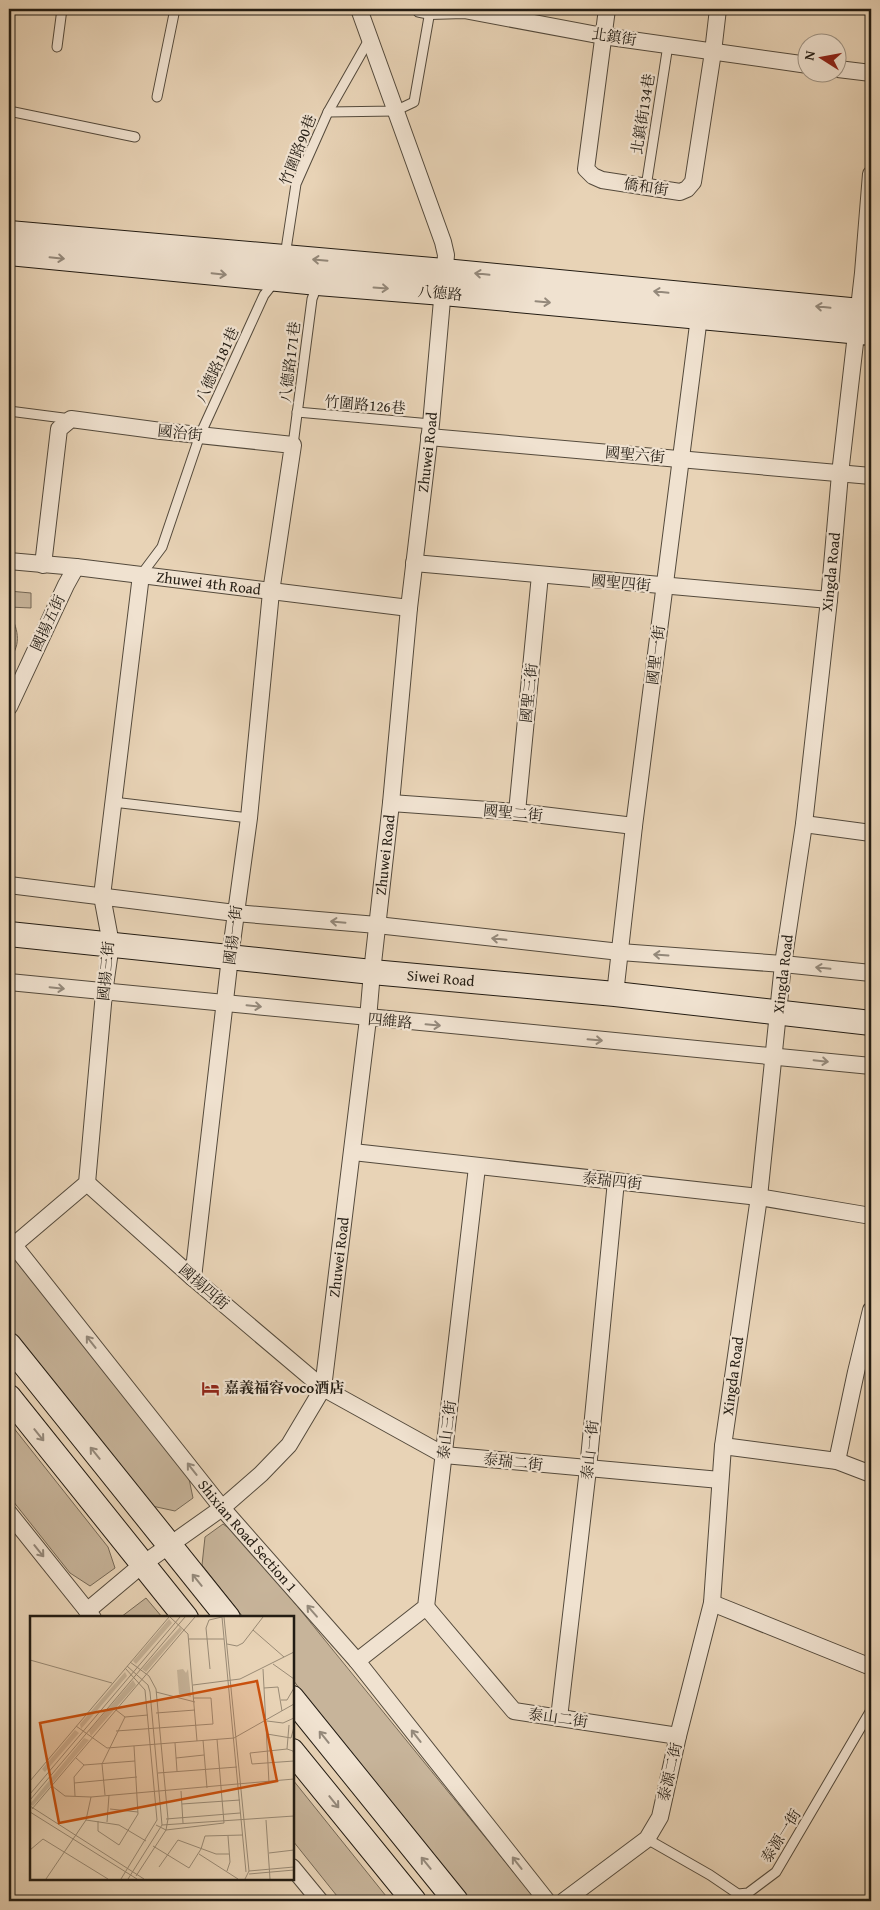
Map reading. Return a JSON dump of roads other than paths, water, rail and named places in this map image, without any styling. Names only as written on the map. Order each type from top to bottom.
[{"type":"street","name":"Zhuwei Road","points":[[90,1614],[143,1564],[222,1508],[261,1474],[289,1445],[323,1388],[368,1019],[409,608],[430,431],[446,255],[443,242],[359,9]]},
{"type":"street","name":"僑和街","points":[[607,9],[586,169],[592,176],[602,180],[680,192],[687,189],[693,182],[718,9]]},
{"type":"street","name":"北鎮街","points":[[425,10],[464,10],[604,36],[798,64]]},
{"type":"street","points":[[848,70],[871,73]]},
{"type":"street","name":"Xingda Road","points":[[712,1603],[723,1446],[758,1197],[783,964],[804,824],[829,600],[840,474],[865,322],[871,174]]},
{"type":"street","name":"八德路","points":[[9,233],[282,268],[318,283],[444,282],[699,317],[865,322]]},
{"type":"street","name":"八德路","points":[[9,253],[282,268],[865,322]]},
{"type":"street","name":"國聖一街","points":[[615,994],[634,826],[699,317]]},
{"type":"street","points":[[43,565],[59,429],[72,419]]},
{"type":"street","name":"國治街","points":[[72,419],[293,445]]},
{"type":"street","name":"國聖六街","points":[[430,431],[682,459],[871,476]]},
{"type":"street","points":[[270,592],[293,445]]},
{"type":"street","name":"Zhuwei 4th Road","points":[[9,561],[76,567],[409,608]]},
{"type":"street","name":"國聖四街","points":[[414,563],[665,587],[829,600]]},
{"type":"street","name":"國揚五街","points":[[9,707],[76,567]]},
{"type":"street","name":"國揚三街","points":[[87,1183],[104,993],[111,944],[102,896],[141,575]]},
{"type":"street","name":"國聖三街","points":[[517,812],[540,575]]},
{"type":"street","name":"國揚一街","points":[[193,1278],[235,912],[249,818],[270,592]]},
{"type":"street","name":"國聖二街","points":[[391,803],[517,812],[634,826]]},
{"type":"street","points":[[804,824],[871,833]]},
{"type":"street","points":[[9,885],[235,912],[377,925],[620,952],[783,964],[871,973]]},
{"type":"street","name":"Siwei Road","points":[[9,934],[372,972],[615,994],[871,1023]]},
{"type":"street","name":"四維路","points":[[9,982],[368,1019],[772,1056]]},
{"type":"street","points":[[772,1056],[871,1066]]},
{"type":"street","name":"泰瑞四街","points":[[353,1152],[758,1197],[871,1216]]},
{"type":"street","name":"泰山三街","points":[[426,1607],[477,1167]]},
{"type":"street","name":"泰山一街","points":[[559,1718],[588,1469],[616,1181]]},
{"type":"street","points":[[12,1242],[87,1183]]},
{"type":"street","name":"國揚四街","points":[[87,1183],[193,1278],[323,1388]]},
{"type":"street","name":"Shixian Road Section 1","points":[[12,1242],[222,1508],[357,1661],[547,1901]]},
{"type":"street","points":[[837,1461],[871,1310]]},
{"type":"street","points":[[9,1345],[226,1616]]},
{"type":"street","name":"泰瑞二街","points":[[323,1388],[444,1455],[720,1480]]},
{"type":"street","points":[[9,1397],[184,1616]]},
{"type":"street","points":[[723,1446],[837,1461],[871,1474]]},
{"type":"street","points":[[9,1513],[90,1614]]},
{"type":"street","points":[[712,1603],[871,1667]]},
{"type":"street","name":"泰源二街","points":[[564,1901],[647,1839],[660,1817],[678,1736],[712,1603]]},
{"type":"street","points":[[357,1661],[426,1607]]},
{"type":"street","name":"泰山二街","points":[[426,1607],[514,1711],[678,1736]]},
{"type":"street","points":[[294,1700],[456,1901]]},
{"type":"street","points":[[294,1752],[414,1901]]},
{"type":"street","points":[[294,1868],[320,1901]]},
{"type":"lane","points":[[57,47],[62,9]]},
{"type":"lane","points":[[158,97],[175,9]]},
{"type":"lane","points":[[328,112],[395,111],[414,102],[425,10]]},
{"type":"lane","name":"竹圍路90巷","points":[[282,268],[296,184],[328,112],[370,38]]},
{"type":"lane","name":"北鎮街134巷","points":[[646,187],[668,45]]},
{"type":"lane","points":[[9,111],[135,137]]},
{"type":"lane","name":"八德路181巷","points":[[141,575],[162,547],[200,435],[264,296],[282,268]]},
{"type":"lane","name":"八德路171巷","points":[[293,445],[312,299],[318,283]]},
{"type":"lane","points":[[9,411],[72,419]]},
{"type":"lane","name":"竹圍路126巷","points":[[297,412],[430,431]]},
{"type":"lane","points":[[113,802],[249,818]]},
{"type":"lane","name":"泰源一街","points":[[647,1839],[710,1875],[738,1894],[748,1893],[776,1872],[871,1710]]},
{"type":"place","name":"嘉義福容voco酒店","points":[[210,1388]]}]
